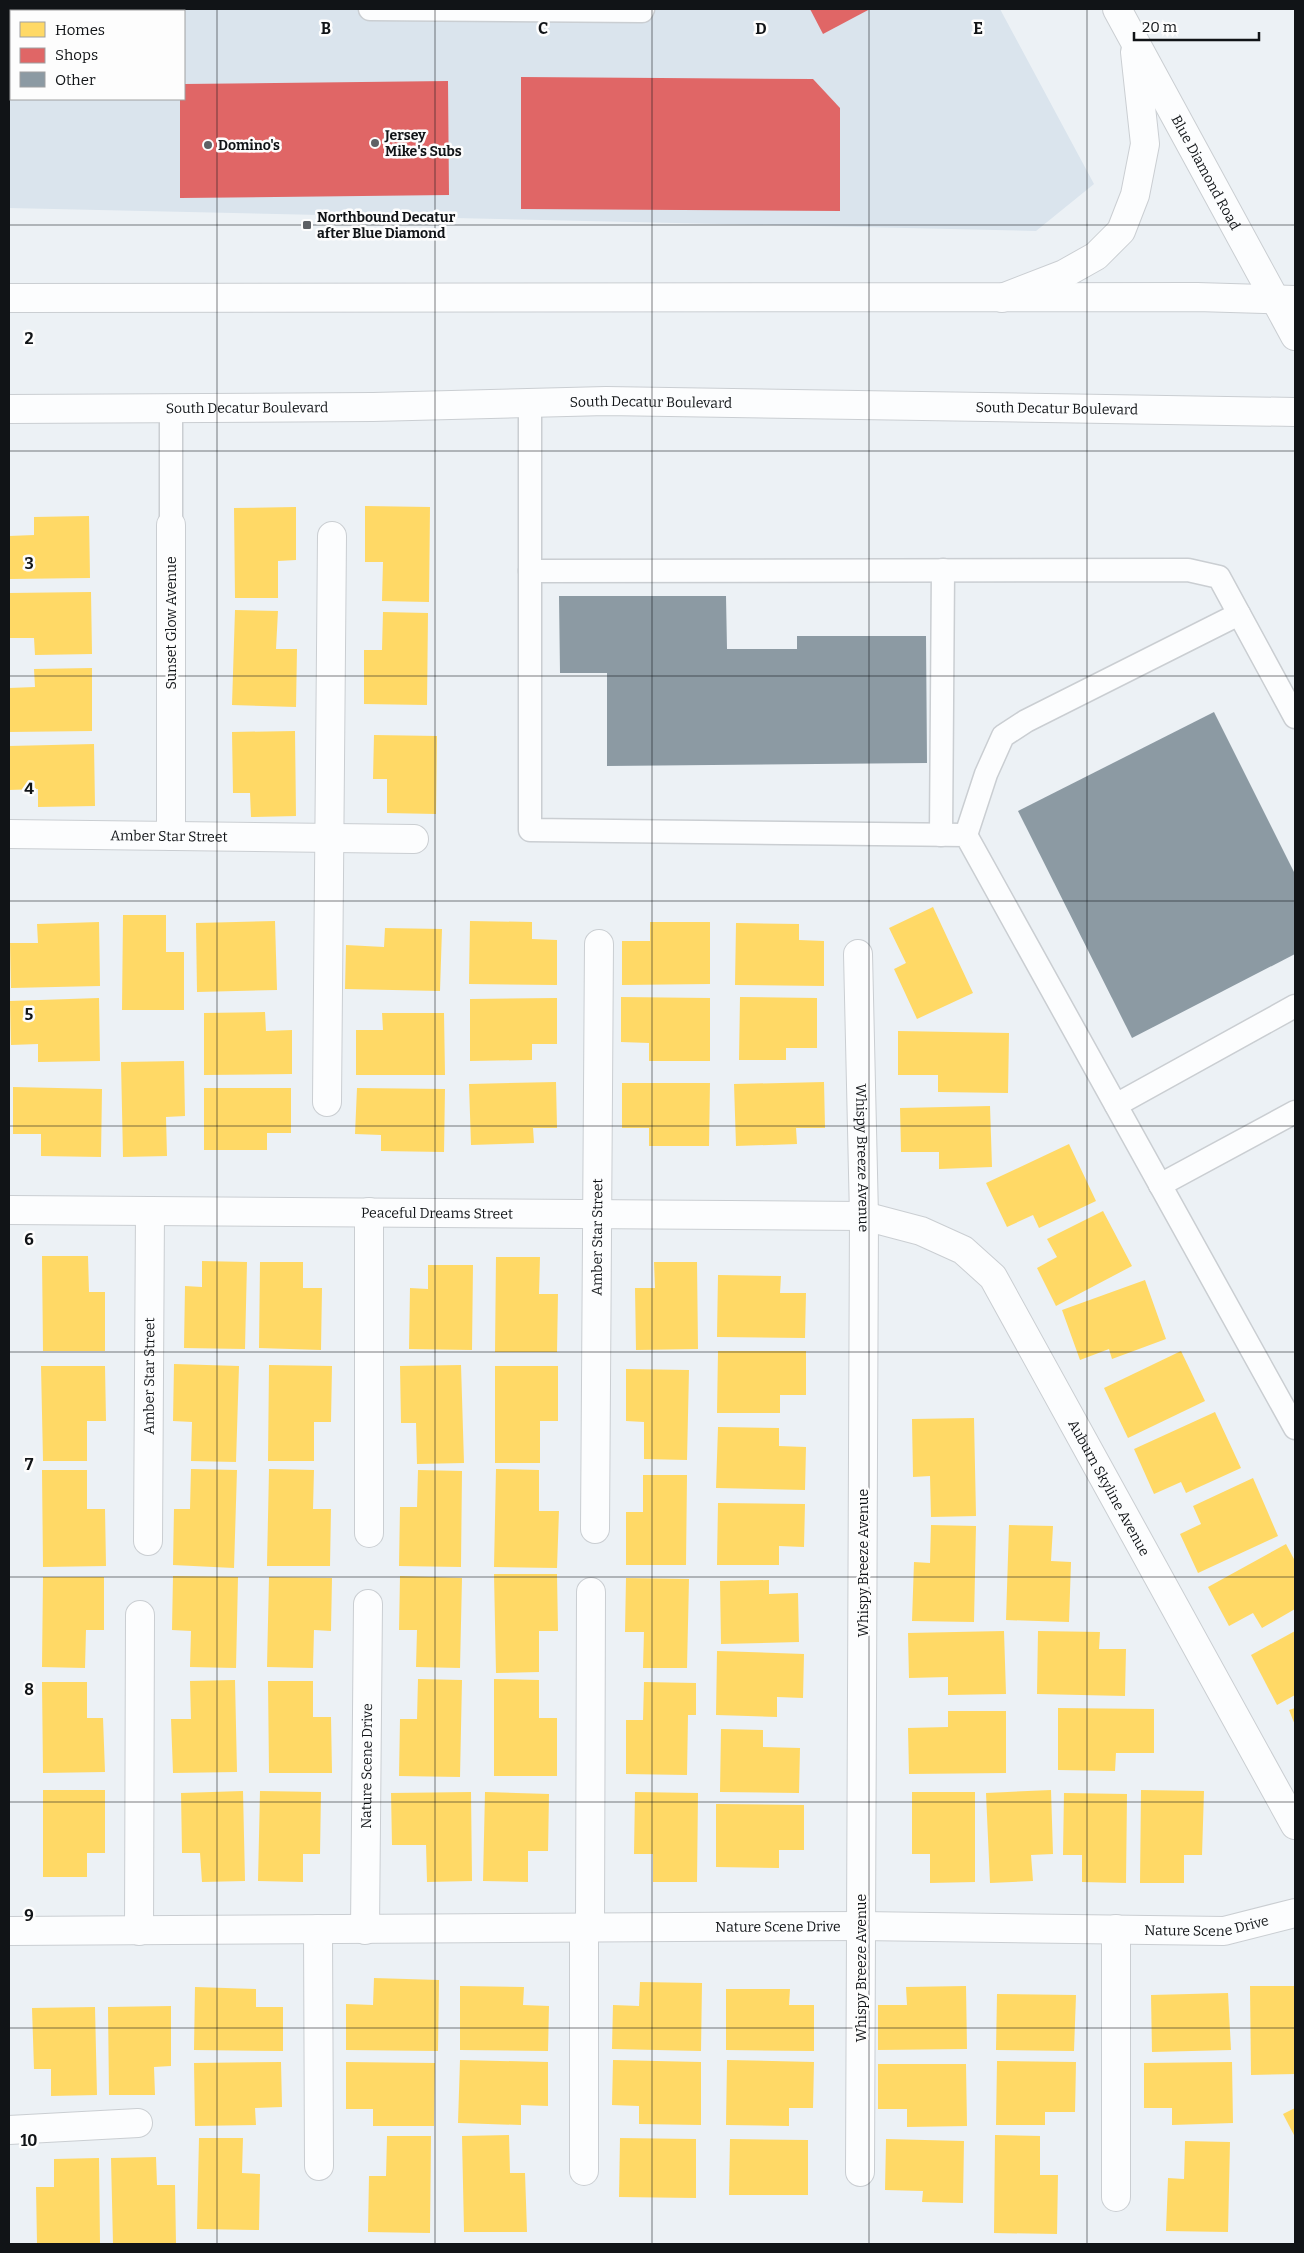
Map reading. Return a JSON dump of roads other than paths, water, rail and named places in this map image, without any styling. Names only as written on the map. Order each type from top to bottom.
[{"type":"main road","name":"Blue Diamond Road","points":[[1117,9],[1285,299],[1295,336]]},
{"type":"main road","points":[[1002,298],[1064,274],[1096,256],[1121,231],[1135,195],[1145,144],[1134,41]]},
{"type":"main road","points":[[9,298],[1197,297],[1285,299]]},
{"type":"main road","name":"South Decatur Boulevard","points":[[9,409],[372,407],[530,402],[1295,412]]},
{"type":"main road","name":"Sunset Glow Avenue","points":[[170,525],[170,836]]},
{"type":"main road","points":[[327,1102],[332,536]]},
{"type":"main road","name":"Amber Star Street","points":[[9,834],[414,839]]},
{"type":"main road","name":"Amber Star Street","points":[[595,1529],[600,944]]},
{"type":"main road","name":"Whispy Breeze Avenue","points":[[858,954],[864,1216],[860,2172]]},
{"type":"main road","name":"Peaceful Dreams Street","points":[[9,1210],[864,1216]]},
{"type":"main road","name":"Amber Star Street","points":[[148,1541],[150,1211]]},
{"type":"main road","points":[[369,1212],[369,1533]]},
{"type":"main road","name":"Auburn Skyline Avenue","points":[[864,1216],[921,1231],[963,1250],[993,1276],[1295,1825]]},
{"type":"main road","points":[[584,2171],[591,1592]]},
{"type":"main road","name":"Nature Scene Drive","points":[[365,1930],[368,1604]]},
{"type":"main road","points":[[139,1931],[140,1615]]},
{"type":"main road","name":"Nature Scene Drive","points":[[9,1931],[861,1926],[1224,1931],[1295,1913]]},
{"type":"main road","points":[[318,1929],[319,2166]]},
{"type":"main road","points":[[1116,1929],[1116,2197]]},
{"type":"main road","points":[[9,2130],[138,2123]]},
{"type":"lane","points":[[370,9],[632,11],[642,11],[643,9]]},
{"type":"lane","points":[[530,402],[530,830],[966,835]]},
{"type":"lane","name":"Sunset Glow Avenue","points":[[170,409],[170,525]]},
{"type":"lane","points":[[941,835],[943,570]]},
{"type":"lane","points":[[530,571],[1188,570],[1219,577],[1295,717]]},
{"type":"lane","points":[[1239,614],[1026,721],[1003,736],[986,774],[966,835],[1160,1185],[1290,1404],[1295,1428]]},
{"type":"lane","points":[[1116,1105],[1295,1006]]},
{"type":"lane","points":[[1160,1185],[1295,1112]]},
{"type":"place","name":"Jersey Mike's Subs","points":[[375,143]]},
{"type":"place","name":"Domino's","points":[[208,145]]},
{"type":"place","name":"Northbound Decatur after Blue Diamond","points":[[307,225]]}]
